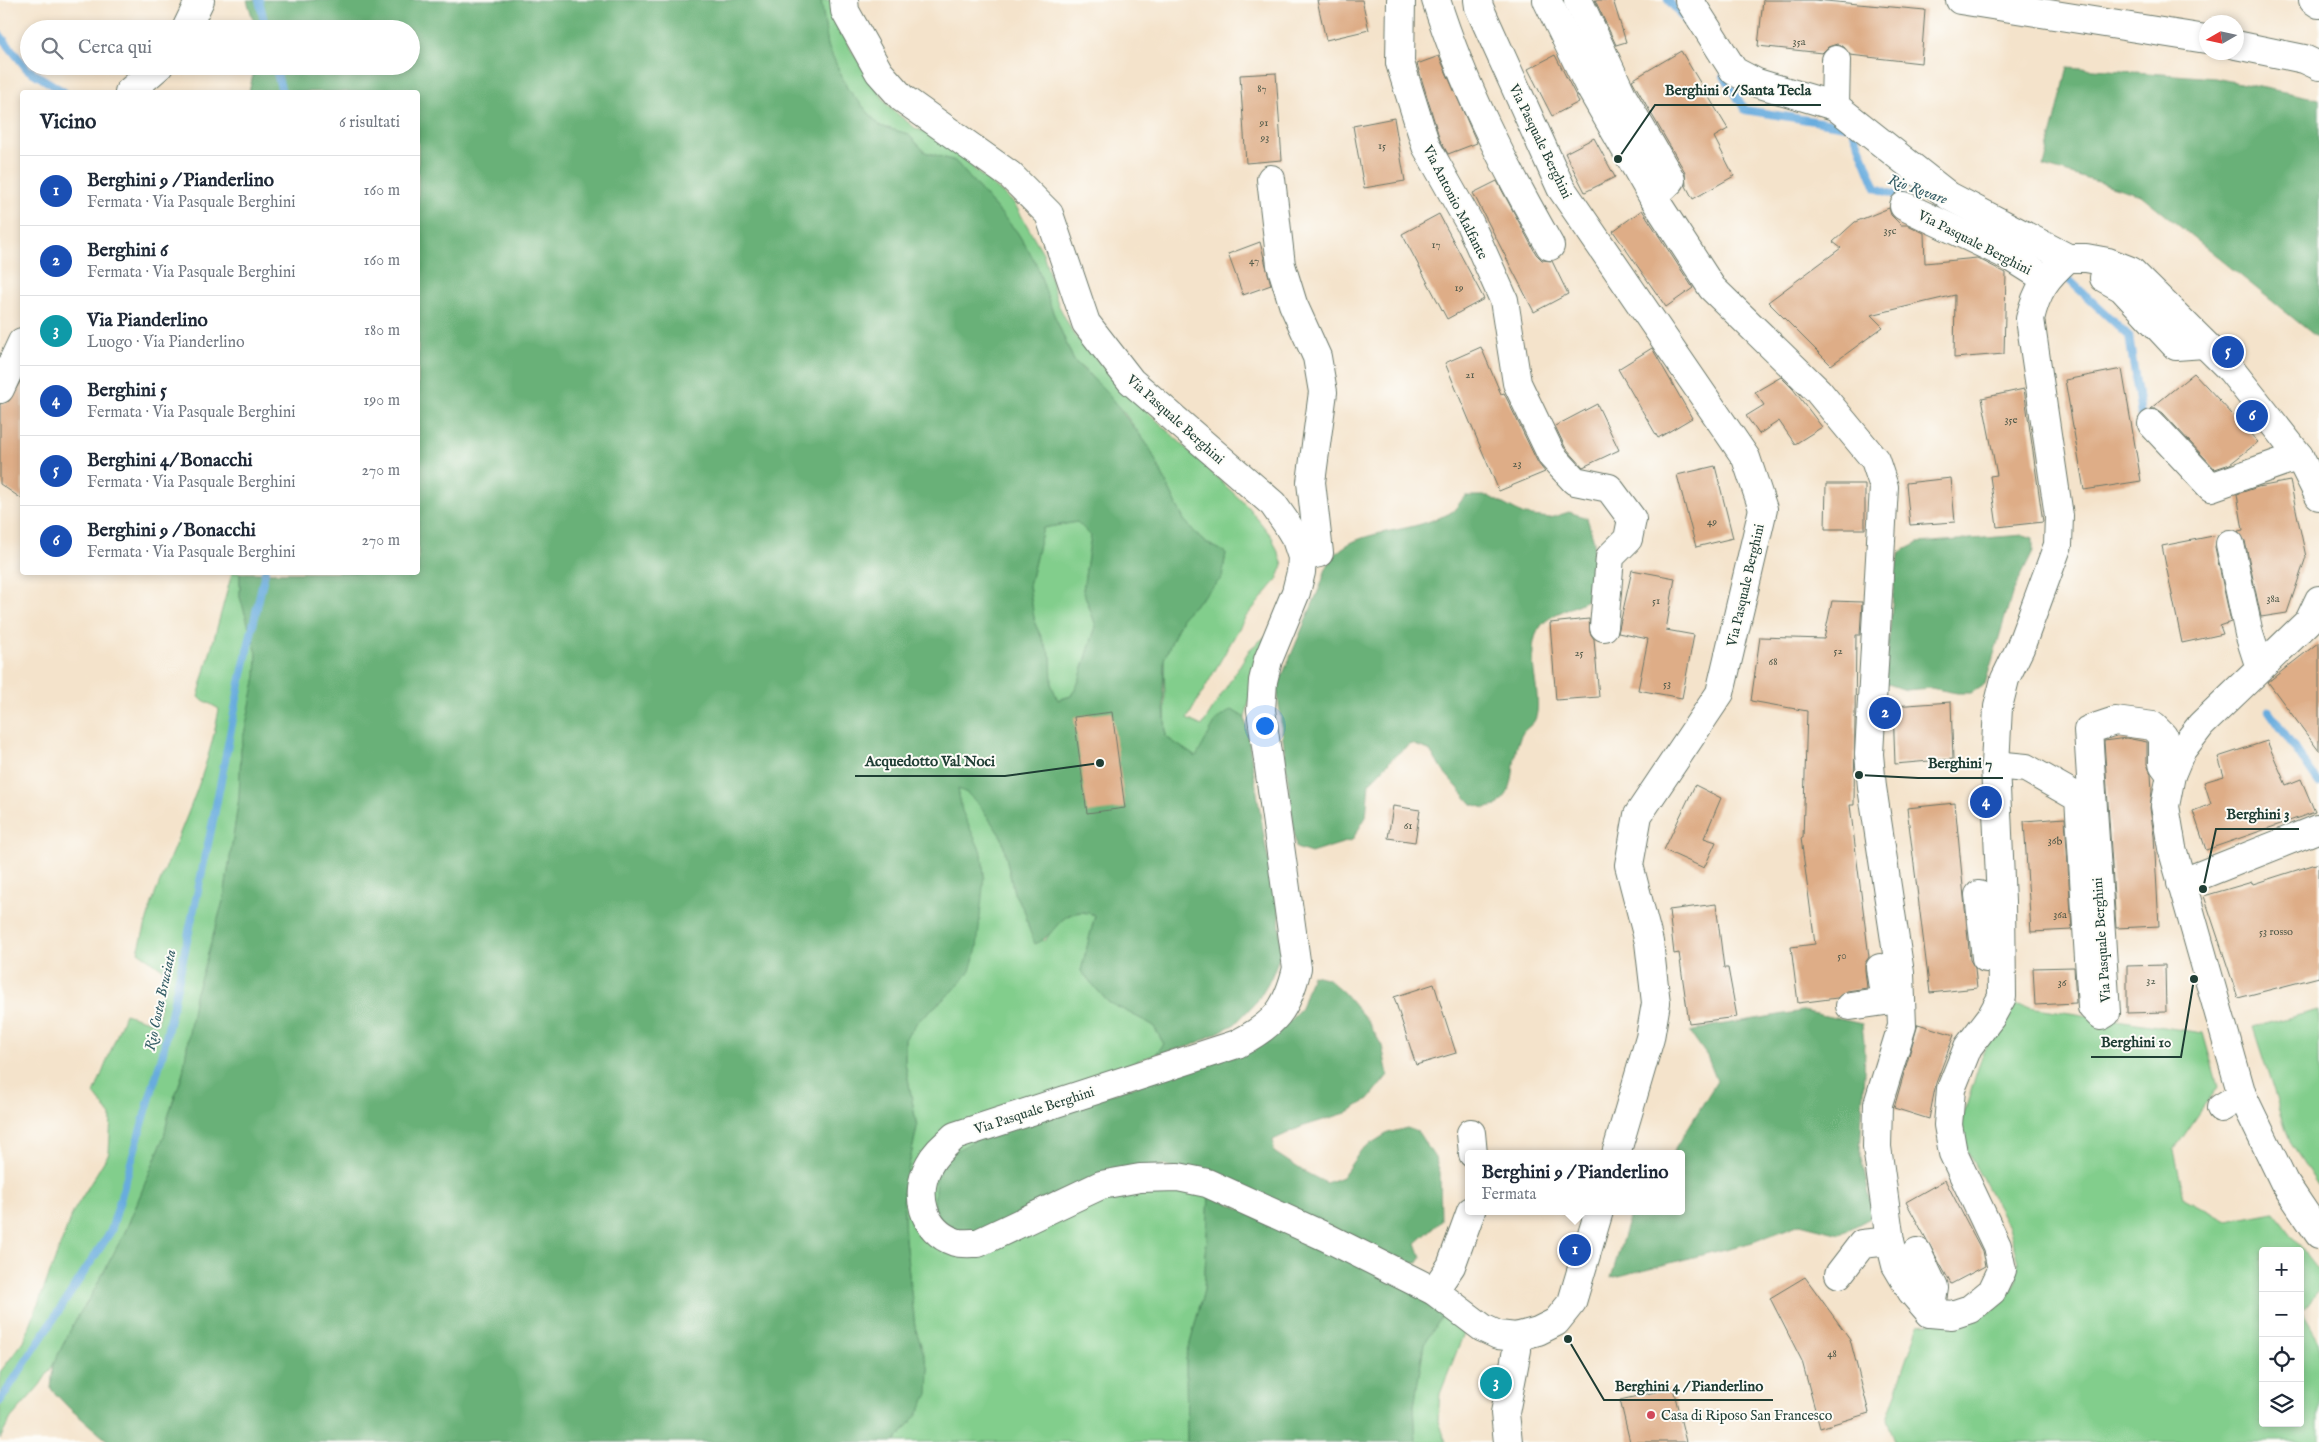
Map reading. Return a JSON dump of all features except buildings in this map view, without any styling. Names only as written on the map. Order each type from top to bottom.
[{"type":"street","points":[[190,20],[200,0]]},
{"type":"street","name":"Via Pasquale Berghini","points":[[844,0],[845,10],[879,72],[902,98],[1010,175],[1049,214],[1086,323],[1131,381],[1272,504],[1296,539],[1302,557],[1296,592],[1268,660],[1263,681],[1261,710],[1297,968],[1291,995],[1270,1023],[1237,1044],[955,1136],[940,1149],[928,1165],[922,1183],[922,1204],[927,1221],[940,1235],[956,1243],[978,1243],[1101,1185],[1140,1178],[1178,1177],[1215,1187],[1326,1237],[1434,1291],[1483,1328],[1498,1335],[1516,1337],[1538,1331],[1556,1322],[1572,1302],[1598,1215]]},
{"type":"street","name":"Via Pasquale Berghini","points":[[1478,0],[1479,7],[1560,188],[1746,458],[1763,509],[1720,692],[1638,815],[1629,865],[1649,942],[1656,1002],[1650,1038],[1617,1150]]},
{"type":"street","points":[[1548,0],[1588,84],[1653,197],[1712,288],[1747,324],[1818,390],[1875,460],[1884,487],[1869,754],[1900,973],[1902,1026],[1878,1104],[1877,1147],[1890,1241],[1896,1265],[1912,1292],[1930,1313]]},
{"type":"street","points":[[1578,0],[1623,97],[1671,180],[1653,197]]},
{"type":"street","name":"Via Pasquale Berghini","points":[[1689,0],[1734,70],[1757,83],[1835,106],[1949,196],[2068,258],[2086,258],[2108,262],[2131,271],[2231,370],[2299,456],[2319,496]]},
{"type":"street","points":[[1960,0],[2199,38]]},
{"type":"street","points":[[2313,0],[2319,4]]},
{"type":"street","name":"Via Antonio Malfante","points":[[1396,5],[1400,63],[1426,146],[1470,224],[1504,300],[1517,383],[1552,456],[1575,481],[1610,488],[1632,519],[1628,539],[1610,557],[1604,627]]},
{"type":"street","points":[[1440,12],[1492,140],[1550,246]]},
{"type":"street","points":[[2244,47],[2304,60],[2319,66]]},
{"type":"street","points":[[1835,106],[1836,60]]},
{"type":"street","points":[[131,90],[149,75]]},
{"type":"street","points":[[1271,179],[1281,265],[1293,304],[1317,357],[1323,392],[1311,482],[1319,554],[1302,557]]},
{"type":"street","name":"Via Pasquale Berghini","points":[[1904,206],[1937,224],[2011,257],[2046,279]]},
{"type":"street","name":"Via Pasquale Berghini","points":[[1930,1313],[1952,1314],[1970,1309],[1992,1291],[2002,1270],[1997,1246],[1953,1153],[1948,1125],[1951,1089],[1968,1047],[1991,1017],[2002,997],[2001,902],[1995,765],[1998,707],[2005,679],[2020,648],[2058,545],[2059,516],[2030,319],[2036,297],[2046,279],[2068,258]]},
{"type":"street","points":[[2100,276],[2122,288],[2176,346],[2204,344]]},
{"type":"street","points":[[1747,324],[1754,345],[1768,372]]},
{"type":"street","points":[[0,389],[20,346]]},
{"type":"street","points":[[2152,424],[2211,487],[2299,456]]},
{"type":"street","points":[[2230,544],[2249,634],[2260,668]]},
{"type":"street","points":[[2319,600],[2309,622],[2201,725],[2181,751],[2171,775],[2165,806],[2172,848],[2232,1102],[2319,1234]]},
{"type":"street","name":"Via Pasquale Berghini","points":[[1995,765],[2026,768],[2079,798],[2092,1007],[2101,1016],[2106,1014],[2088,730],[2115,721],[2154,726],[2163,736],[2162,764],[2171,775]]},
{"type":"street","points":[[1850,1006],[1885,1001],[1862,841],[1876,811]]},
{"type":"street","points":[[2181,883],[2317,829]]},
{"type":"street","points":[[1979,895],[1991,1017]]},
{"type":"street","points":[[1434,1291],[1451,1266],[1470,1215]]},
{"type":"street","points":[[1839,1274],[1862,1244],[1890,1241]]},
{"type":"street","points":[[1918,1252],[1934,1288],[1930,1313]]},
{"type":"street","points":[[1508,1442],[1505,1413],[1517,1350],[1516,1337]]},
{"type":"green space","points":[[247,0],[821,0],[828,46],[847,88],[880,126],[908,134],[925,152],[955,161],[1017,232],[1036,263],[1052,310],[1074,361],[1104,389],[1149,447],[1184,520],[1202,540],[1226,553],[1222,578],[1183,616],[1164,659],[1163,690],[1166,737],[1196,757],[1217,719],[1232,710],[1245,718],[1266,849],[1279,908],[1281,953],[1271,978],[1257,1001],[1235,1024],[1191,1046],[1156,1054],[1164,1044],[1153,1025],[1108,1002],[1081,971],[1095,915],[1083,912],[1067,916],[1043,940],[1035,944],[1025,912],[1014,893],[1002,838],[981,807],[967,793],[958,789],[962,811],[982,854],[984,876],[977,948],[970,971],[954,990],[918,1021],[905,1039],[905,1062],[917,1127],[903,1194],[905,1239],[915,1327],[929,1370],[928,1394],[917,1415],[895,1442],[109,1442],[68,1407],[51,1389],[53,1365],[76,1319],[90,1298],[126,1230],[164,1137],[169,1113],[183,1073],[195,995],[224,898],[239,798],[241,749],[256,676],[257,653],[240,597],[240,575],[420,575],[420,90],[249,90],[253,75],[420,75],[420,20],[253,20]],"holes":[[[1077,522],[1091,536],[1083,590],[1096,626],[1079,681],[1071,696],[1058,700],[1052,686],[1051,657],[1035,624],[1029,586],[1043,528]]]},
{"type":"green space","points":[[821,0],[834,0],[848,45],[889,107],[915,128],[952,144],[977,172],[1014,203],[1043,253],[1058,304],[1074,335],[1128,393],[1247,506],[1272,537],[1283,565],[1277,580],[1245,618],[1187,719],[1202,726],[1250,649],[1266,636],[1245,718],[1232,710],[1196,757],[1166,737],[1164,659],[1183,616],[1222,578],[1226,553],[1202,540],[1184,520],[1149,447],[1125,414],[1087,372],[1074,361],[1052,310],[1036,263],[1017,232],[955,161],[925,152],[908,134],[880,126],[847,88],[828,46]]},
{"type":"green space","points":[[2068,67],[2215,78],[2319,99],[2319,339],[2141,195],[2044,166]]},
{"type":"green space","points":[[1465,496],[1488,496],[1524,515],[1550,518],[1569,512],[1587,518],[1594,541],[1593,576],[1587,600],[1551,617],[1541,626],[1536,636],[1533,647],[1533,659],[1537,696],[1536,717],[1523,732],[1516,748],[1512,780],[1507,794],[1497,806],[1485,808],[1472,804],[1444,772],[1429,750],[1412,744],[1395,756],[1369,783],[1366,817],[1352,840],[1311,853],[1296,848],[1277,688],[1329,564],[1339,551],[1352,542],[1418,525],[1444,516],[1453,511]]},
{"type":"green space","points":[[1077,522],[1091,536],[1083,590],[1096,626],[1079,681],[1071,696],[1057,700],[1052,686],[1051,657],[1035,624],[1029,586],[1043,528]]},
{"type":"green space","points":[[2024,535],[2033,538],[2033,551],[2012,594],[1985,684],[1971,693],[1957,693],[1931,688],[1906,690],[1885,683],[1895,572],[1900,552],[1918,543]]},
{"type":"green space","points":[[231,575],[240,575],[240,597],[257,653],[256,677],[241,749],[239,798],[224,898],[195,995],[183,1073],[169,1113],[164,1137],[126,1230],[90,1298],[76,1319],[53,1365],[40,1385],[11,1418],[0,1439],[0,1372],[24,1341],[73,1212],[109,1153],[111,1116],[94,1094],[125,1014],[158,1024],[163,969],[138,952],[154,897],[200,781],[214,733],[219,709],[198,697]]},
{"type":"green space","points":[[958,788],[967,793],[981,807],[1002,838],[1014,893],[1025,912],[1029,929],[1045,941],[1060,922],[1072,914],[1086,913],[1095,915],[1081,971],[1108,1002],[1153,1025],[1164,1044],[1156,1054],[1090,1078],[1100,1193],[1175,1189],[1209,1194],[1204,1290],[1186,1359],[1187,1442],[895,1442],[917,1415],[929,1370],[915,1327],[905,1239],[903,1194],[917,1127],[905,1062],[905,1039],[918,1021],[954,990],[980,900],[984,876],[982,854],[961,811]]},
{"type":"green space","points":[[1312,975],[1327,978],[1343,992],[1367,1020],[1382,1046],[1388,1075],[1369,1099],[1346,1113],[1301,1127],[1273,1140],[1274,1152],[1326,1183],[1342,1177],[1362,1149],[1388,1133],[1407,1128],[1418,1132],[1435,1158],[1440,1172],[1441,1221],[1416,1243],[1421,1257],[1418,1263],[1408,1263],[1338,1231],[1163,1165],[970,1233],[947,1228],[934,1214],[936,1172],[950,1154],[988,1133],[1232,1055],[1272,1040],[1301,1008]]},
{"type":"green space","points":[[2010,1004],[2203,1033],[2218,1086],[2174,1150],[2184,1198],[2227,1221],[2274,1212],[2301,1247],[2259,1247],[2259,1427],[2304,1427],[2304,1316],[2319,1342],[2319,1442],[1895,1442],[1887,1419],[1919,1324],[1971,1319],[1988,1313],[2005,1301],[2016,1280],[2018,1262],[2008,1226],[1968,1153],[1961,1123],[1982,1055],[1993,1031]]},
{"type":"green space","points":[[2319,1010],[2319,1187],[2290,1142],[2253,1027]]},
{"type":"green space","points":[[1803,1011],[1862,1024],[1865,1052],[1860,1153],[1874,1216],[1840,1234],[1800,1224],[1753,1242],[1611,1278],[1630,1215],[1685,1215],[1685,1150],[1674,1150],[1717,1081],[1707,1056],[1690,1032],[1713,1026]]},
{"type":"green space","points":[[1209,1194],[1414,1288],[1443,1315],[1424,1344],[1414,1406],[1416,1442],[1187,1442],[1186,1359],[1204,1290]]},
{"type":"green space","points":[[2304,1251],[2319,1270],[2319,1291],[2304,1310]]},
{"type":"green space","points":[[1443,1315],[1464,1333],[1440,1394],[1438,1418],[1446,1442],[1416,1442],[1414,1406],[1424,1344]]},
{"type":"waterway","name":"Rio Costa Bruciata","points":[[259,0],[264,20]]},
{"type":"waterway","name":"Rio Rovare","points":[[1668,0],[1693,29]]},
{"type":"waterway","points":[[0,35],[20,60]]},
{"type":"waterway","points":[[37,75],[61,90]]},
{"type":"waterway","name":"Rio Costa Bruciata","points":[[277,75],[281,90]]},
{"type":"waterway","name":"Rio Rovare","points":[[1724,76],[1745,110],[1845,126]]},
{"type":"waterway","name":"Rio Rovare","points":[[1854,133],[1876,188],[1903,198]]},
{"type":"waterway","name":"Rio Rovare","points":[[2067,278],[2129,336],[2141,415]]},
{"type":"waterway","name":"Rio Costa Bruciata","points":[[0,1401],[111,1231],[162,1056],[264,575]]},
{"type":"waterway","name":"Rio Rovare","points":[[2269,711],[2319,783]]},
{"type":"place","name":"Berghini 6 / Santa Tecla","points":[[1618,159]]},
{"type":"place","name":"Berghini 4/ Bonacchi","points":[[2228,352]]},
{"type":"place","name":"Berghini 9 / Bonacchi","points":[[2252,416]]},
{"type":"place","name":"Berghini 6","points":[[1885,713]]},
{"type":"place","name":"Acquedotto Val Noci","points":[[1100,763]]},
{"type":"place","name":"Berghini 7","points":[[1859,775]]},
{"type":"place","name":"Berghini 5","points":[[1986,802]]},
{"type":"place","name":"Berghini 3","points":[[2203,889]]},
{"type":"place","name":"Berghini 10","points":[[2194,979]]},
{"type":"place","name":"Berghini 9 / Pianderlino","points":[[1575,1250]]},
{"type":"place","name":"Berghini 4 / Pianderlino","points":[[1568,1339]]},
{"type":"place","name":"Via Pianderlino","points":[[1496,1383]]},
{"type":"place","name":"Casa di Riposo San Francesco","points":[[1651,1415]]}]
